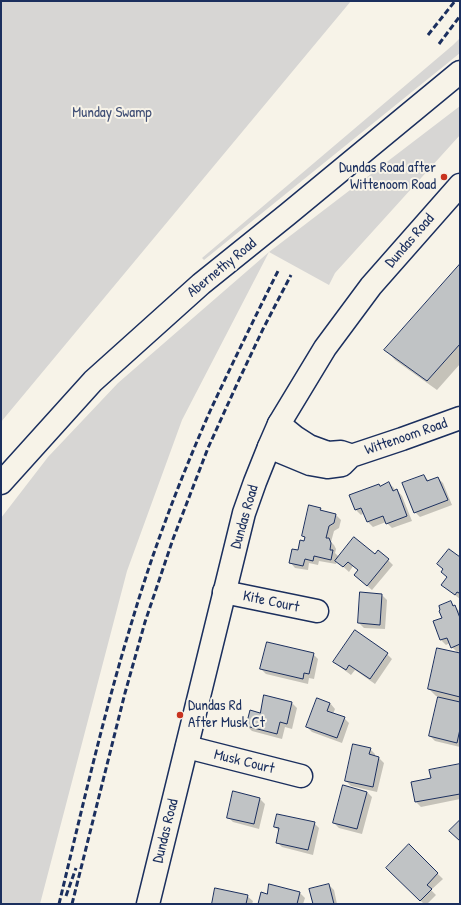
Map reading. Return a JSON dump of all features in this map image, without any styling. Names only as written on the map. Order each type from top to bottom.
[{"type":"main road","name":"Abernethy Road","points":[[1,483],[93,381],[201,284],[460,72]]},
{"type":"main road","name":"Dundas Road","points":[[148,904],[244,513],[269,447],[279,424],[325,348],[371,286],[460,185]]},
{"type":"main road","name":"Wittenoom Road","points":[[269,447],[310,464],[327,467],[342,465],[352,456],[460,418]]},
{"type":"main road","name":"Wittenoom Road","points":[[279,424],[309,446],[328,453],[340,452],[352,456]]},
{"type":"main road","name":"Kite Court","points":[[224,592],[317,611]]},
{"type":"main road","name":"Musk Court","points":[[187,747],[301,776]]},
{"type":"green space","name":"Munday Swamp","points":[[1,1],[351,1],[1,422]]},
{"type":"green space","points":[[460,38],[460,53],[204,260],[202,258],[453,45]]},
{"type":"green space","points":[[460,106],[460,135],[335,273],[329,285],[269,252]]},
{"type":"green space","points":[[269,252],[182,420],[127,571],[40,904],[1,904],[1,518],[48,457],[118,383]]},
{"type":"building","points":[[460,264],[460,344],[427,381],[384,350]]},
{"type":"building","points":[[424,475],[427,481],[438,477],[448,500],[414,513],[402,483]]},
{"type":"building","points":[[389,482],[393,491],[397,489],[407,516],[386,524],[383,516],[367,522],[361,508],[355,510],[349,495]]},
{"type":"building","points":[[309,505],[321,508],[320,510],[336,514],[334,523],[329,526],[326,538],[329,538],[331,543],[330,550],[333,550],[331,560],[314,556],[313,561],[305,559],[303,566],[289,563],[292,549],[298,550],[300,540],[304,541],[305,537],[302,536]]},
{"type":"building","points":[[354,537],[375,554],[378,550],[389,559],[367,586],[354,575],[358,570],[348,562],[343,567],[335,561]]},
{"type":"building","points":[[449,549],[460,557],[460,591],[455,595],[441,585],[447,577],[441,572],[443,569],[437,564]]},
{"type":"building","points":[[360,592],[382,594],[380,625],[358,623]]},
{"type":"building","points":[[451,601],[453,606],[455,605],[460,618],[460,644],[451,648],[447,638],[440,640],[433,621],[442,618],[439,611],[439,606]]},
{"type":"building","points":[[355,630],[388,653],[370,679],[349,665],[346,670],[333,662]]},
{"type":"building","points":[[267,642],[314,653],[309,674],[304,673],[303,679],[260,669]]},
{"type":"building","points":[[437,648],[460,653],[460,697],[428,689]]},
{"type":"building","points":[[264,695],[292,702],[287,724],[280,722],[277,734],[246,726],[250,710],[260,713]]},
{"type":"building","points":[[438,697],[460,702],[460,729],[457,743],[429,736]]},
{"type":"building","points":[[317,698],[330,703],[327,711],[345,717],[337,738],[306,727]]},
{"type":"building","points":[[353,744],[371,748],[369,754],[379,757],[373,787],[345,781]]},
{"type":"building","points":[[460,764],[460,794],[415,802],[411,782],[431,778],[429,770]]},
{"type":"building","points":[[343,785],[367,792],[357,829],[333,823]]},
{"type":"building","points":[[233,791],[260,798],[254,824],[227,818]]},
{"type":"building","points":[[277,814],[315,822],[308,850],[276,843],[279,828],[274,827]]},
{"type":"building","points":[[460,820],[460,841],[449,831]]},
{"type":"building","points":[[409,844],[438,873],[427,885],[432,889],[420,901],[386,868]]},
{"type":"building","points":[[269,884],[300,892],[297,904],[258,904],[261,892],[267,894]]},
{"type":"building","points":[[329,884],[334,904],[313,904],[309,889]]},
{"type":"building","points":[[215,888],[248,895],[246,904],[212,904]]},
{"type":"railway","points":[[428,35],[455,1]]},
{"type":"railway","points":[[439,44],[460,16]]},
{"type":"railway","points":[[59,904],[112,689],[122,653],[159,539],[189,460],[211,409],[279,269]]},
{"type":"railway","points":[[72,904],[125,693],[145,622],[173,539],[208,448],[263,329],[291,275]]},
{"type":"railway","points":[[66,896],[76,868]]},
{"type":"place","name":"Dundas Road after Wittenoom Road","points":[[444,177]]},
{"type":"place","name":"Dundas Rd After Musk Ct","points":[[180,715]]}]
